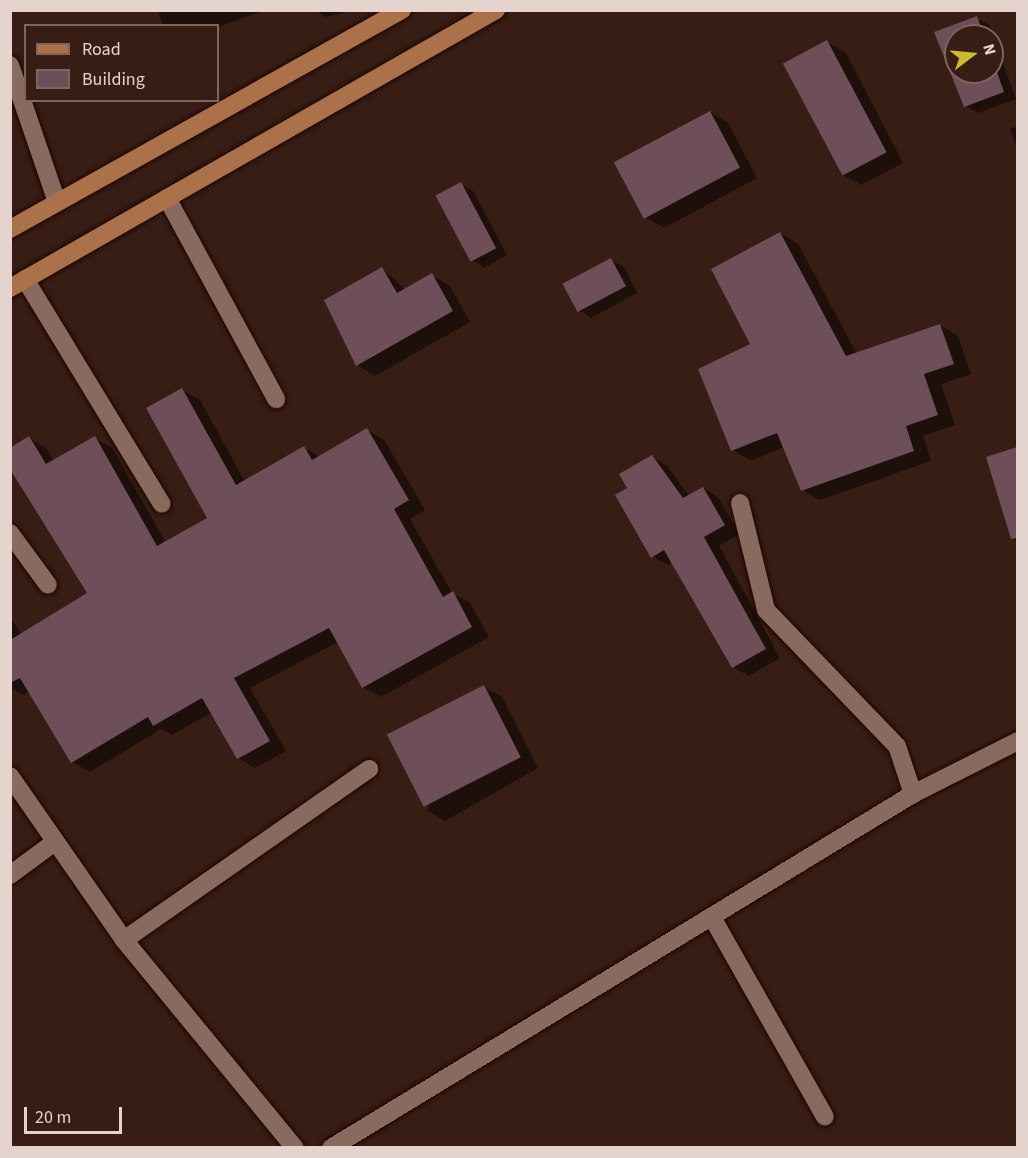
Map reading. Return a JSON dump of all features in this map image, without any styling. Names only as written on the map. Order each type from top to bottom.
[{"type":"main road","points":[[10,230],[402,10]]},
{"type":"main road","points":[[18,284],[496,10]]},
{"type":"street","points":[[10,65],[57,202]]},
{"type":"street","points":[[167,198],[276,399]]},
{"type":"street","points":[[18,284],[162,504]]},
{"type":"street","points":[[740,503],[766,610],[897,746],[913,794]]},
{"type":"street","points":[[10,533],[48,585]]},
{"type":"street","points":[[332,1148],[713,919],[913,794],[1017,741]]},
{"type":"street","points":[[124,940],[369,769]]},
{"type":"street","points":[[10,776],[124,940],[295,1148]]},
{"type":"street","points":[[10,875],[55,842]]},
{"type":"street","points":[[713,919],[825,1117]]},
{"type":"building","points":[[977,16],[980,24],[956,24]]},
{"type":"building","points":[[944,28],[944,57],[934,32]]},
{"type":"building","points":[[827,40],[887,152],[842,176],[783,63]]},
{"type":"building","points":[[955,84],[1001,84],[1004,92],[964,107]]},
{"type":"building","points":[[710,111],[740,168],[644,219],[614,162]]},
{"type":"building","points":[[461,182],[496,248],[471,262],[435,196]]},
{"type":"building","points":[[780,232],[846,356],[940,324],[954,364],[924,374],[938,415],[906,426],[914,451],[801,491],[777,433],[731,451],[698,369],[750,344],[711,269]]},
{"type":"building","points":[[611,258],[626,286],[577,312],[562,284]]},
{"type":"building","points":[[382,267],[397,293],[432,273],[453,311],[356,366],[324,300]]},
{"type":"building","points":[[182,388],[236,485],[304,446],[312,460],[367,428],[409,500],[394,509],[443,597],[453,591],[472,627],[362,688],[329,628],[234,678],[270,741],[237,759],[202,698],[153,726],[148,717],[71,763],[20,678],[10,683],[10,640],[87,593],[10,469],[10,448],[29,436],[46,464],[95,436],[157,546],[207,518],[146,408]]},
{"type":"building","points":[[1017,447],[1017,538],[1011,539],[986,457]]},
{"type":"building","points":[[652,455],[683,498],[703,487],[725,525],[704,537],[766,649],[732,668],[664,550],[651,558],[615,495],[627,488],[619,474]]},
{"type":"building","points":[[484,685],[521,757],[424,807],[387,734]]}]
